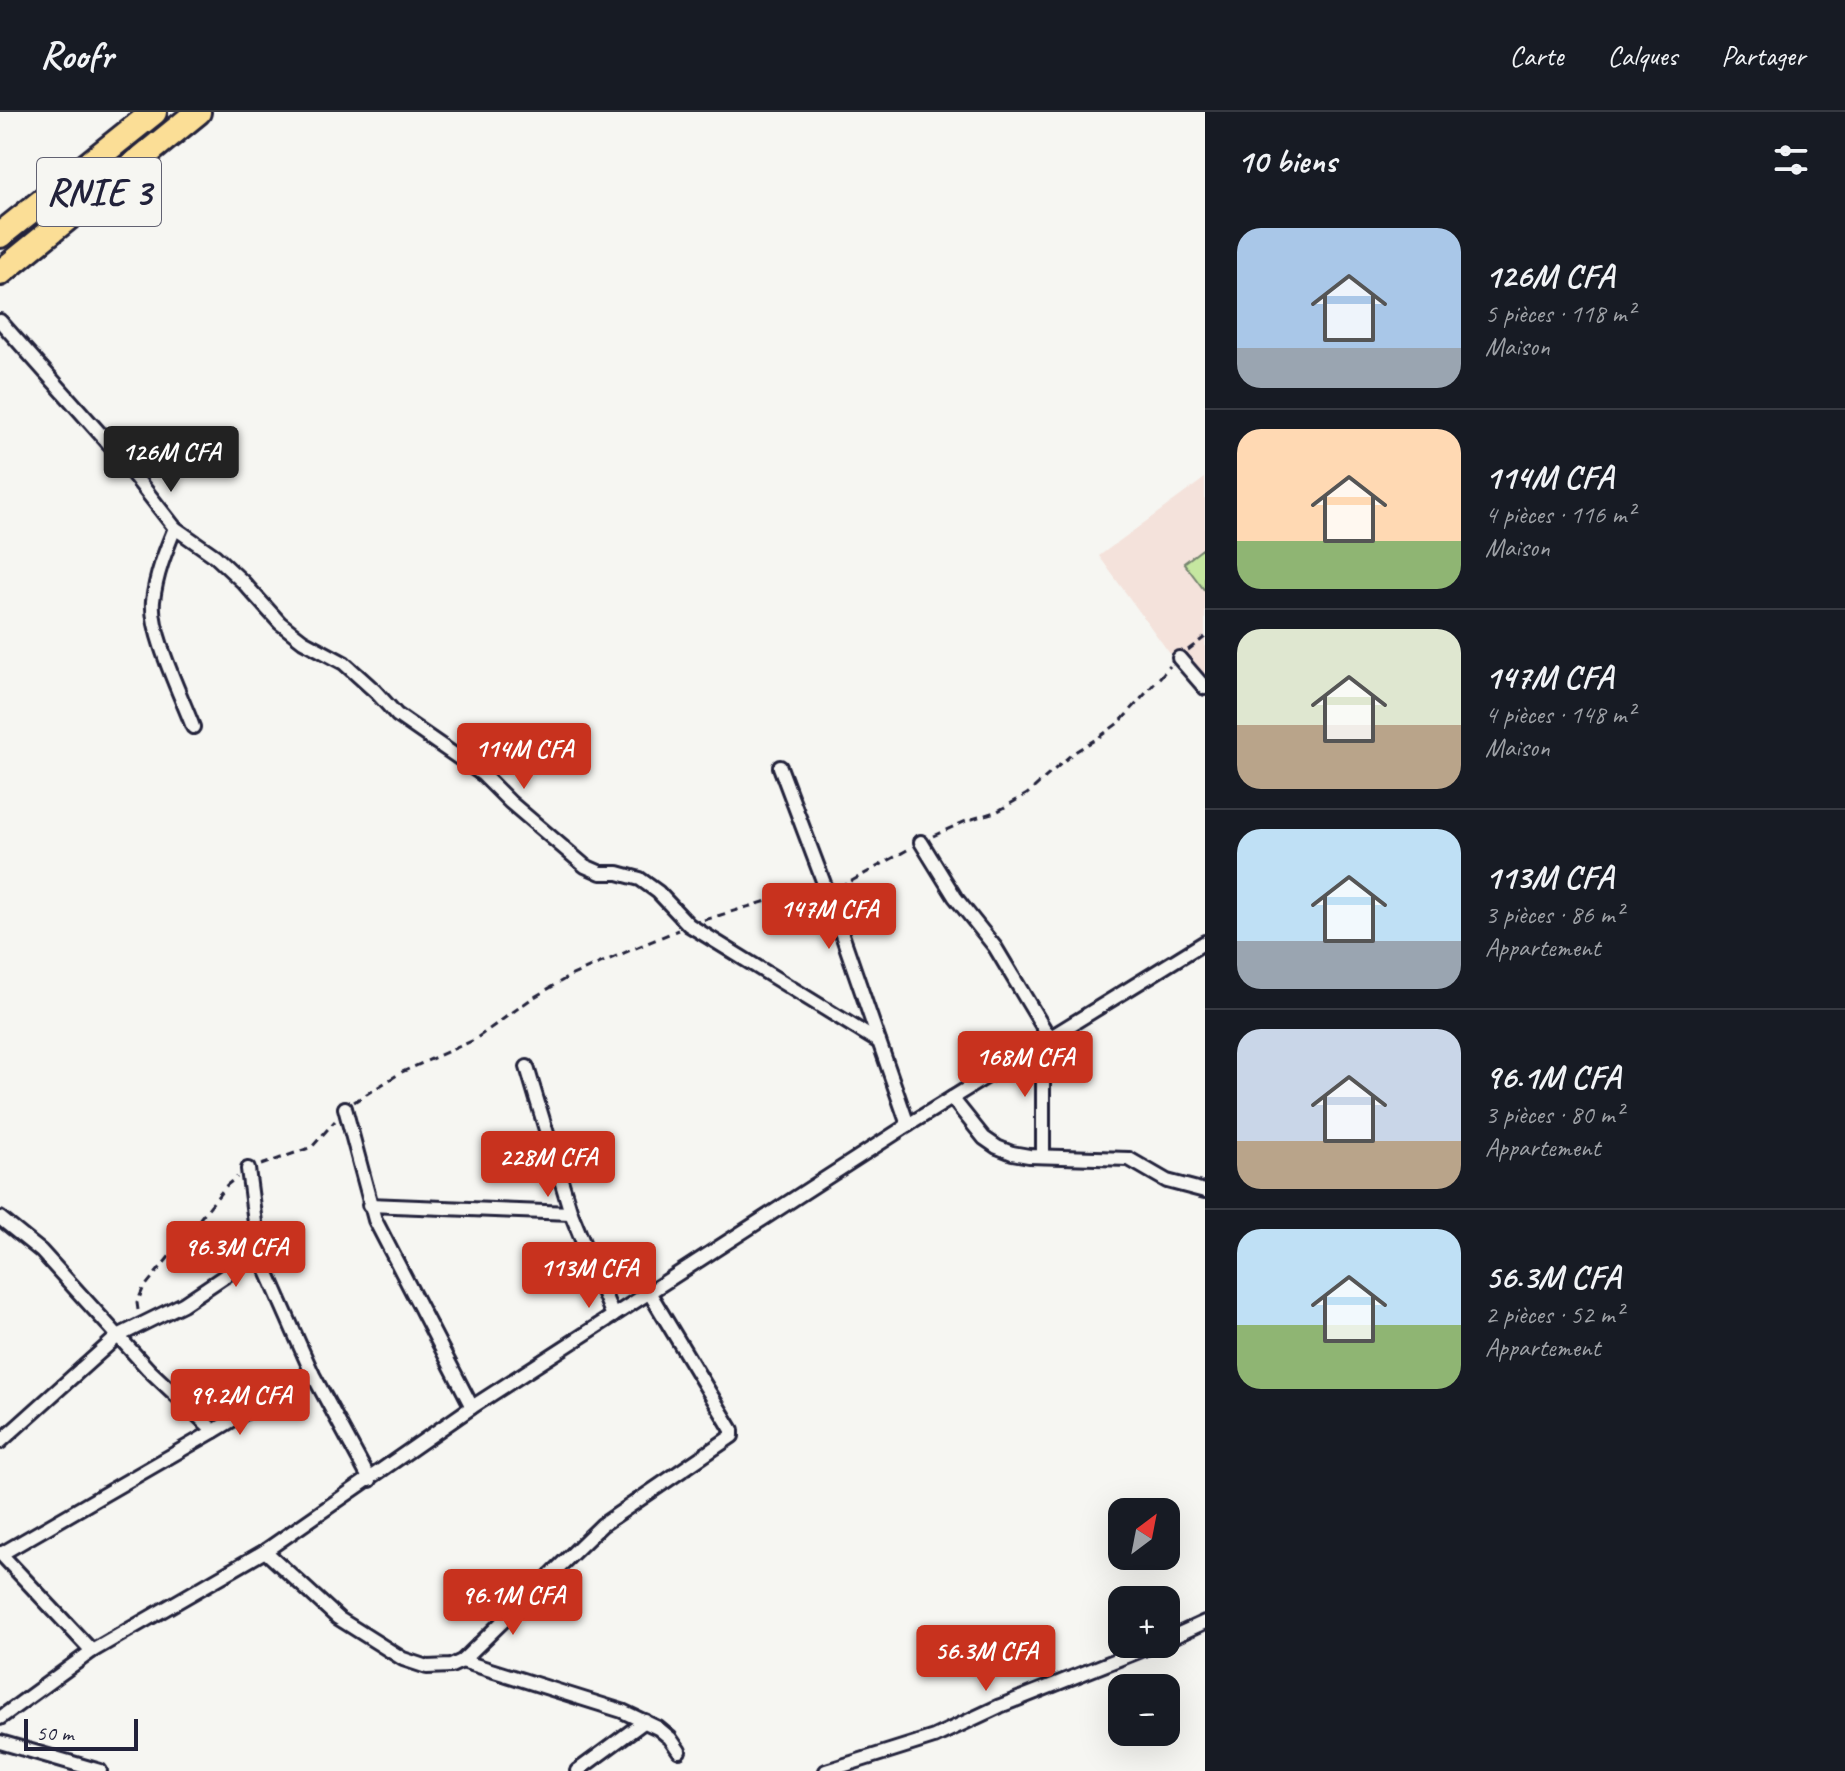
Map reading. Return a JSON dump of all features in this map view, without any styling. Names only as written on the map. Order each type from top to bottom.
[{"type":"highway","name":"RNIE 3","points":[[0,235],[154,112]]},
{"type":"highway","name":"RNIE 3","points":[[0,273],[198,112]]},
{"type":"street","points":[[0,321],[111,446],[175,528],[215,556],[280,623],[303,641],[344,663],[397,715],[482,774],[585,866],[601,873],[618,873],[640,879],[658,892],[689,925],[879,1042]]},
{"type":"street","points":[[175,528],[161,563],[153,604],[159,637],[193,727]]},
{"type":"street","points":[[1179,658],[1205,688]]},
{"type":"street","points":[[780,767],[828,894],[908,1125]]},
{"type":"street","points":[[921,842],[955,897],[995,947],[1046,1039],[1043,1156]]},
{"type":"street","points":[[0,1718],[92,1651],[265,1551],[472,1407],[908,1125],[1205,942]]},
{"type":"street","points":[[527,1067],[571,1213],[613,1316]]},
{"type":"street","points":[[952,1098],[984,1138],[1012,1153],[1129,1159],[1167,1181],[1205,1191]]},
{"type":"street","points":[[345,1108],[369,1205],[472,1407]]},
{"type":"street","points":[[248,1169],[259,1253],[312,1373],[370,1480]]},
{"type":"street","points":[[369,1205],[571,1213]]},
{"type":"street","points":[[0,1218],[41,1251],[148,1369],[214,1431]]},
{"type":"street","points":[[0,1442],[118,1336],[183,1304],[259,1253]]},
{"type":"street","points":[[265,1551],[338,1618],[403,1659],[427,1667],[451,1666],[462,1661],[602,1525],[732,1436],[732,1430],[649,1292]]},
{"type":"street","points":[[92,1651],[0,1554],[312,1373]]},
{"type":"street","points":[[1180,1634],[1205,1622]]},
{"type":"street","points":[[826,1771],[934,1737],[1000,1706],[1122,1658]]},
{"type":"street","points":[[462,1661],[603,1704],[645,1721],[670,1738],[679,1751]]},
{"type":"street","points":[[577,1771],[645,1721]]},
{"type":"street","points":[[0,1742],[100,1771]]},
{"type":"path","points":[[138,1326],[137,1303],[143,1289],[227,1185],[248,1169],[312,1147],[345,1108],[393,1078],[474,1040],[531,999],[570,976],[734,909],[767,901],[828,894],[921,842],[966,821],[998,811],[1027,794],[1073,753],[1121,721],[1179,658],[1205,637]]},
{"type":"shaded area","points":[[1205,478],[1205,698],[1099,556]]},
{"type":"green space","points":[[1205,547],[1205,591],[1184,563]]}]
